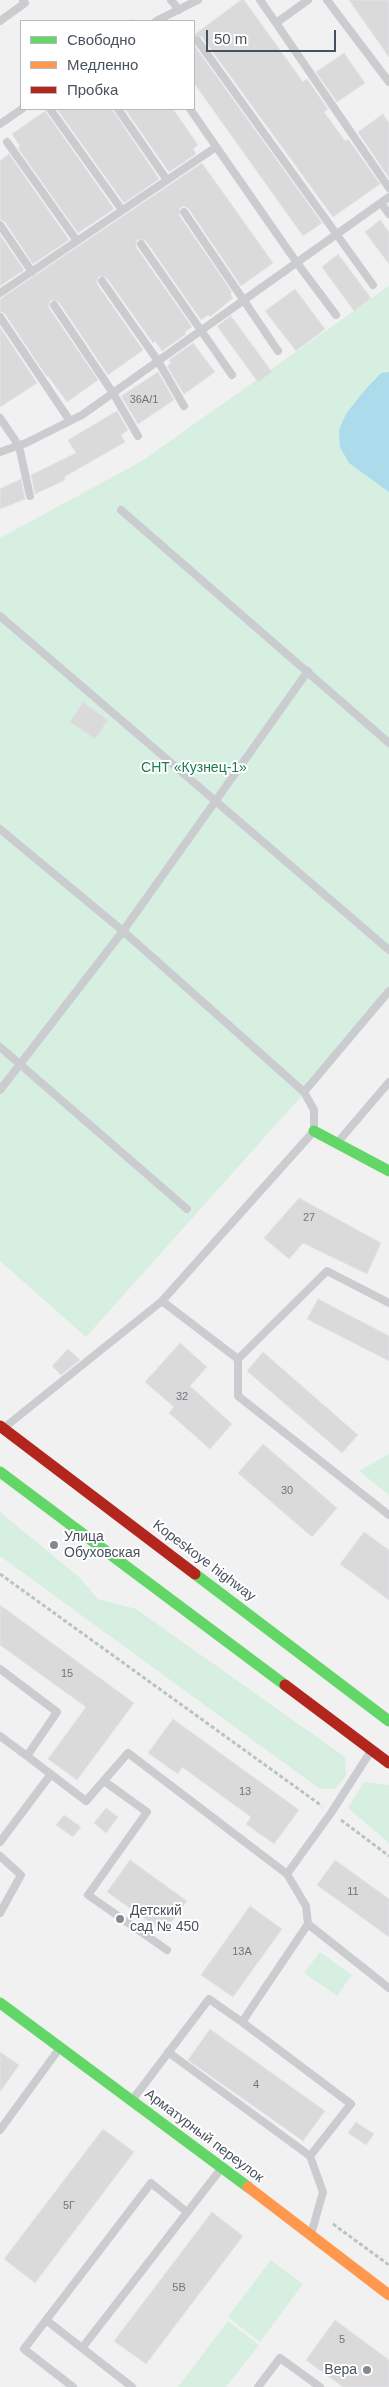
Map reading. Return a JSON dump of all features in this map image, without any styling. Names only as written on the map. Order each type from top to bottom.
[{"type":"main road","points":[[314,1131],[389,1171]]},
{"type":"main road","name":"Kopeskoye highway","points":[[1,1429],[389,1721]]},
{"type":"main road","points":[[0,1472],[389,1763]]},
{"type":"main road","name":"Арматурный переулок","points":[[0,2003],[311,2234],[389,2295]]},
{"type":"lane","points":[[0,21],[25,3],[23,0]]},
{"type":"lane","points":[[171,0],[179,10]]},
{"type":"lane","points":[[158,20],[198,0]]},
{"type":"lane","points":[[260,0],[389,188]]},
{"type":"lane","points":[[276,23],[308,0]]},
{"type":"lane","points":[[327,0],[389,82]]},
{"type":"lane","points":[[197,40],[373,285]]},
{"type":"lane","points":[[0,124],[21,110]]},
{"type":"lane","points":[[51,110],[122,210]]},
{"type":"lane","points":[[119,110],[167,180]]},
{"type":"lane","points":[[191,110],[297,263],[336,315]]},
{"type":"lane","points":[[7,142],[77,241]]},
{"type":"lane","points":[[0,293],[216,147]]},
{"type":"lane","points":[[0,452],[19,446],[70,421],[113,393],[389,197]]},
{"type":"lane","points":[[381,203],[389,214]]},
{"type":"lane","points":[[184,212],[278,351]]},
{"type":"lane","points":[[0,225],[32,272]]},
{"type":"lane","points":[[141,244],[232,375]]},
{"type":"lane","points":[[102,281],[158,361],[184,406]]},
{"type":"lane","points":[[54,305],[113,393],[138,436]]},
{"type":"lane","points":[[0,317],[70,421]]},
{"type":"lane","points":[[0,418],[19,446],[30,496]]},
{"type":"lane","points":[[121,510],[389,743]]},
{"type":"lane","points":[[0,616],[389,950]]},
{"type":"lane","points":[[0,1090],[123,930],[308,671]]},
{"type":"lane","points":[[0,829],[123,930],[304,1092],[314,1110],[314,1131],[162,1301],[1,1429]]},
{"type":"lane","points":[[304,1092],[389,991]]},
{"type":"lane","points":[[0,1047],[21,1063],[187,1209]]},
{"type":"lane","points":[[337,1144],[389,1082]]},
{"type":"lane","points":[[389,1303],[327,1271],[238,1359],[238,1396],[389,1515]]},
{"type":"lane","points":[[162,1301],[238,1359]]},
{"type":"lane","points":[[0,1669],[57,1712],[27,1756]]},
{"type":"lane","points":[[0,1736],[86,1801],[128,1753],[287,1874],[306,1906],[308,1924],[242,2022]]},
{"type":"lane","points":[[287,1874],[331,1813],[372,1750]]},
{"type":"lane","points":[[0,1842],[51,1774]]},
{"type":"lane","points":[[104,1781],[148,1812],[88,1895],[166,1950]]},
{"type":"lane","points":[[0,1856],[22,1875],[0,1913]]},
{"type":"lane","points":[[308,1924],[389,1988]]},
{"type":"lane","points":[[131,2100],[209,1999],[351,2104],[310,2156]]},
{"type":"lane","points":[[0,2130],[60,2048]]},
{"type":"lane","points":[[168,2052],[310,2156],[323,2192],[311,2234]]},
{"type":"lane","points":[[82,2348],[221,2168]]},
{"type":"lane","points":[[73,2387],[24,2349],[151,2183],[187,2212]]},
{"type":"lane","points":[[46,2320],[132,2387]]},
{"type":"lane","points":[[258,2387],[280,2358],[320,2387]]},
{"type":"path","points":[[0,1574],[389,1856]]},
{"type":"green space","name":"СНТ «Кузнец-1»","points":[[389,286],[389,998],[86,1337],[0,1261],[0,538],[142,461]]},
{"type":"green space","points":[[389,1454],[389,1495],[359,1471]]},
{"type":"green space","points":[[0,1512],[79,1577],[98,1599],[136,1609],[345,1757],[346,1776],[335,1789],[320,1789],[0,1556]]},
{"type":"green space","points":[[364,1782],[389,1785],[389,1843],[348,1808]]},
{"type":"green space","points":[[320,1952],[352,1975],[337,1996],[304,1973]]},
{"type":"green space","points":[[271,2260],[303,2284],[260,2342],[228,2317]]},
{"type":"green space","points":[[228,2321],[259,2345],[226,2387],[178,2387]]},
{"type":"water","points":[[389,372],[389,492],[349,463],[340,447],[339,430],[346,414],[365,390],[381,373]]},
{"type":"building","points":[[241,0],[244,0],[303,82],[307,79],[328,109],[324,112],[345,141],[348,139],[380,184],[333,217],[202,37],[195,34]]},
{"type":"building","points":[[349,0],[389,0],[389,57]]},
{"type":"building","points":[[195,46],[322,223],[303,236],[195,84]]},
{"type":"building","points":[[344,53],[365,83],[337,102],[316,72]]},
{"type":"building","points":[[58,110],[113,110],[159,179],[124,203]]},
{"type":"building","points":[[126,110],[174,110],[198,145],[193,149],[196,154],[169,172]]},
{"type":"building","points":[[45,111],[114,209],[78,233],[18,148],[20,146],[12,134]]},
{"type":"building","points":[[383,114],[389,123],[389,178],[358,132]]},
{"type":"building","points":[[9,154],[69,240],[33,264],[5,222],[0,219],[0,161]]},
{"type":"building","points":[[202,163],[273,263],[241,286],[189,209],[184,206],[180,208],[179,215],[232,292],[230,293],[233,298],[210,317],[208,315],[201,320],[146,241],[138,239],[136,247],[192,327],[185,332],[186,334],[162,351],[155,341],[153,343],[107,278],[99,276],[97,284],[143,350],[108,375],[59,302],[51,300],[49,308],[98,380],[67,402],[47,377],[5,314],[0,311],[0,299]]},
{"type":"building","points":[[380,220],[389,232],[389,264],[365,232]]},
{"type":"building","points":[[0,235],[24,270],[0,286]]},
{"type":"building","points":[[338,254],[371,298],[354,311],[322,267]]},
{"type":"building","points":[[295,289],[325,329],[296,351],[265,311]]},
{"type":"building","points":[[231,316],[272,372],[258,382],[217,326]]},
{"type":"building","points":[[0,327],[37,383],[0,407]]},
{"type":"building","points":[[193,343],[215,372],[184,394],[167,366],[171,363],[169,360]]},
{"type":"building","points":[[158,372],[174,400],[138,424],[121,396]]},
{"type":"building","points":[[117,411],[128,430],[121,435],[125,442],[64,477],[65,480],[35,494],[31,475],[76,453],[68,440]]},
{"type":"building","points":[[21,479],[25,499],[0,509],[0,489]]},
{"type":"building","points":[[83,702],[108,720],[95,739],[70,722]]},
{"type":"building","points":[[299,1198],[381,1243],[367,1274],[303,1243],[289,1259],[264,1238]]},
{"type":"building","points":[[318,1299],[389,1336],[389,1361],[307,1319]]},
{"type":"building","points":[[180,1343],[207,1367],[190,1386],[232,1424],[210,1449],[169,1413],[174,1407],[145,1382]]},
{"type":"building","points":[[68,1349],[80,1360],[61,1375],[52,1366]]},
{"type":"building","points":[[263,1352],[358,1435],[342,1453],[247,1371]]},
{"type":"building","points":[[263,1444],[337,1508],[312,1537],[238,1473]]},
{"type":"building","points":[[364,1532],[389,1550],[389,1600],[340,1564]]},
{"type":"building","points":[[0,1605],[134,1703],[77,1780],[48,1759],[86,1707],[0,1645]]},
{"type":"building","points":[[173,1719],[299,1810],[274,1844],[246,1824],[251,1817],[182,1767],[178,1774],[148,1753]]},
{"type":"building","points":[[106,1808],[118,1817],[106,1833],[94,1823]]},
{"type":"building","points":[[64,1815],[81,1827],[73,1837],[56,1825]]},
{"type":"building","points":[[130,1860],[187,1901],[164,1932],[107,1892]]},
{"type":"building","points":[[335,1860],[389,1899],[389,1937],[317,1885]]},
{"type":"building","points":[[250,1906],[282,1929],[233,1997],[201,1975]]},
{"type":"building","points":[[210,2029],[325,2111],[303,2141],[188,2060]]},
{"type":"building","points":[[0,2052],[19,2065],[0,2092]]},
{"type":"building","points":[[356,2122],[374,2134],[366,2145],[348,2133]]},
{"type":"building","points":[[103,2129],[134,2152],[35,2283],[4,2259]]},
{"type":"building","points":[[212,2212],[243,2236],[146,2364],[114,2341]]},
{"type":"building","points":[[335,2320],[389,2360],[389,2387],[343,2387],[306,2360]]},
{"type":"traffic: fast","points":[[314,1131],[389,1171]]},
{"type":"traffic: fast","points":[[0,1472],[285,1685]]},
{"type":"traffic: fast","points":[[195,1574],[389,1721]]},
{"type":"traffic: fast","points":[[0,2003],[248,2187]]},
{"type":"traffic: slow","points":[[248,2187],[389,2295]]},
{"type":"traffic: jam","points":[[0,1426],[195,1574]]},
{"type":"traffic: jam","points":[[285,1685],[389,1763]]},
{"type":"place","name":"Улица Обуховская","points":[[54,1545]]},
{"type":"place","name":"Детский сад № 450","points":[[120,1919]]},
{"type":"place","name":"Вера","points":[[367,2370]]}]
